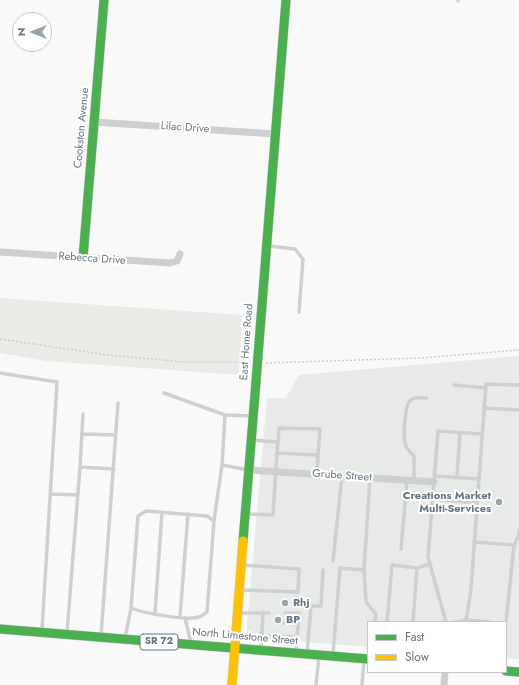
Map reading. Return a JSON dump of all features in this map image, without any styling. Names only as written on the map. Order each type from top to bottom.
[{"type":"street","name":"Cookston Avenue","points":[[83,258],[104,0]]},
{"type":"street","name":"East Home Road","points":[[232,685],[286,0]]},
{"type":"street","name":"Lilac Drive","points":[[95,122],[275,134]]},
{"type":"street","name":"Rebecca Drive","points":[[0,252],[170,263],[177,261],[180,254]]},
{"type":"street","name":"Grube Street","points":[[249,470],[411,481],[435,479]]},
{"type":"street","name":"North Limestone Street","points":[[0,629],[366,659]]},
{"type":"street","points":[[507,671],[519,672]]},
{"type":"street","points":[[444,685],[445,673]]},
{"type":"lane","points":[[267,246],[295,249],[303,259],[299,312]]},
{"type":"lane","points":[[0,373],[58,382],[42,632]]},
{"type":"lane","points":[[466,621],[471,589],[486,384],[519,385]]},
{"type":"lane","points":[[454,385],[486,388]]},
{"type":"lane","points":[[164,393],[225,416],[254,416]]},
{"type":"lane","points":[[401,549],[414,456],[407,450],[404,442],[407,408],[409,401],[416,397],[427,398]]},
{"type":"lane","points":[[101,637],[118,403]]},
{"type":"lane","points":[[484,408],[519,410]]},
{"type":"lane","points":[[67,634],[83,414]]},
{"type":"lane","points":[[131,608],[155,614],[185,618],[199,617],[207,612],[214,521],[222,465],[225,416]]},
{"type":"lane","points":[[246,514],[273,515],[279,428],[320,429],[317,474]]},
{"type":"lane","points":[[446,621],[428,557],[438,431],[482,434]]},
{"type":"lane","points":[[457,477],[460,432]]},
{"type":"lane","points":[[82,434],[116,435]]},
{"type":"lane","points":[[252,440],[278,442]]},
{"type":"lane","points":[[277,453],[318,455]]},
{"type":"lane","points":[[222,465],[249,470]]},
{"type":"lane","points":[[80,467],[114,469]]},
{"type":"lane","points":[[333,561],[342,476]]},
{"type":"lane","points":[[435,479],[457,477],[478,479]]},
{"type":"lane","points":[[370,478],[364,570],[366,602],[376,614],[375,621]]},
{"type":"lane","points":[[51,494],[78,495]]},
{"type":"lane","points":[[433,499],[477,503]]},
{"type":"lane","points":[[125,639],[131,608],[138,516],[146,511],[162,512],[206,516],[214,521]]},
{"type":"lane","points":[[155,614],[162,512]]},
{"type":"lane","points":[[180,617],[188,514]]},
{"type":"lane","points":[[506,621],[514,545],[519,535],[519,530]]},
{"type":"lane","points":[[474,542],[514,545]]},
{"type":"lane","points":[[387,621],[392,565],[417,568],[430,564]]},
{"type":"lane","points":[[240,590],[298,592],[299,569],[242,565]]},
{"type":"lane","points":[[333,656],[340,568],[364,570]]},
{"type":"lane","points":[[413,621],[417,568]]},
{"type":"lane","points":[[307,654],[311,606],[321,606],[323,570]]},
{"type":"lane","points":[[238,613],[269,613]]},
{"type":"lane","points":[[261,650],[263,613]]},
{"type":"lane","points":[[285,613],[299,613],[296,653]]},
{"type":"lane","points":[[185,618],[192,644]]},
{"type":"lane","points":[[263,623],[268,623]]},
{"type":"lane","points":[[284,623],[298,624]]},
{"type":"lane","points":[[262,636],[297,637]]},
{"type":"lane","points":[[316,685],[319,655]]},
{"type":"lane","points":[[362,685],[366,659]]},
{"type":"shaded area","points":[[0,298],[242,315],[239,375],[47,361],[0,353]]},
{"type":"shaded area","points":[[519,356],[519,659],[507,658],[507,621],[367,621],[367,647],[246,637],[267,398],[286,398],[299,375]]},
{"type":"traffic: fast","points":[[83,258],[104,0]]},
{"type":"traffic: fast","points":[[259,343],[286,0]]},
{"type":"traffic: fast","points":[[256,382],[259,343]]},
{"type":"traffic: fast","points":[[243,541],[256,382]]},
{"type":"traffic: fast","points":[[0,629],[367,659]]},
{"type":"traffic: fast","points":[[507,671],[519,672]]},
{"type":"traffic: slow","points":[[232,685],[243,541]]},
{"type":"place","name":"Creations Market Multi-Services","points":[[499,502]]},
{"type":"place","name":"Rhj","points":[[285,603]]},
{"type":"place","name":"BP","points":[[278,620]]}]
